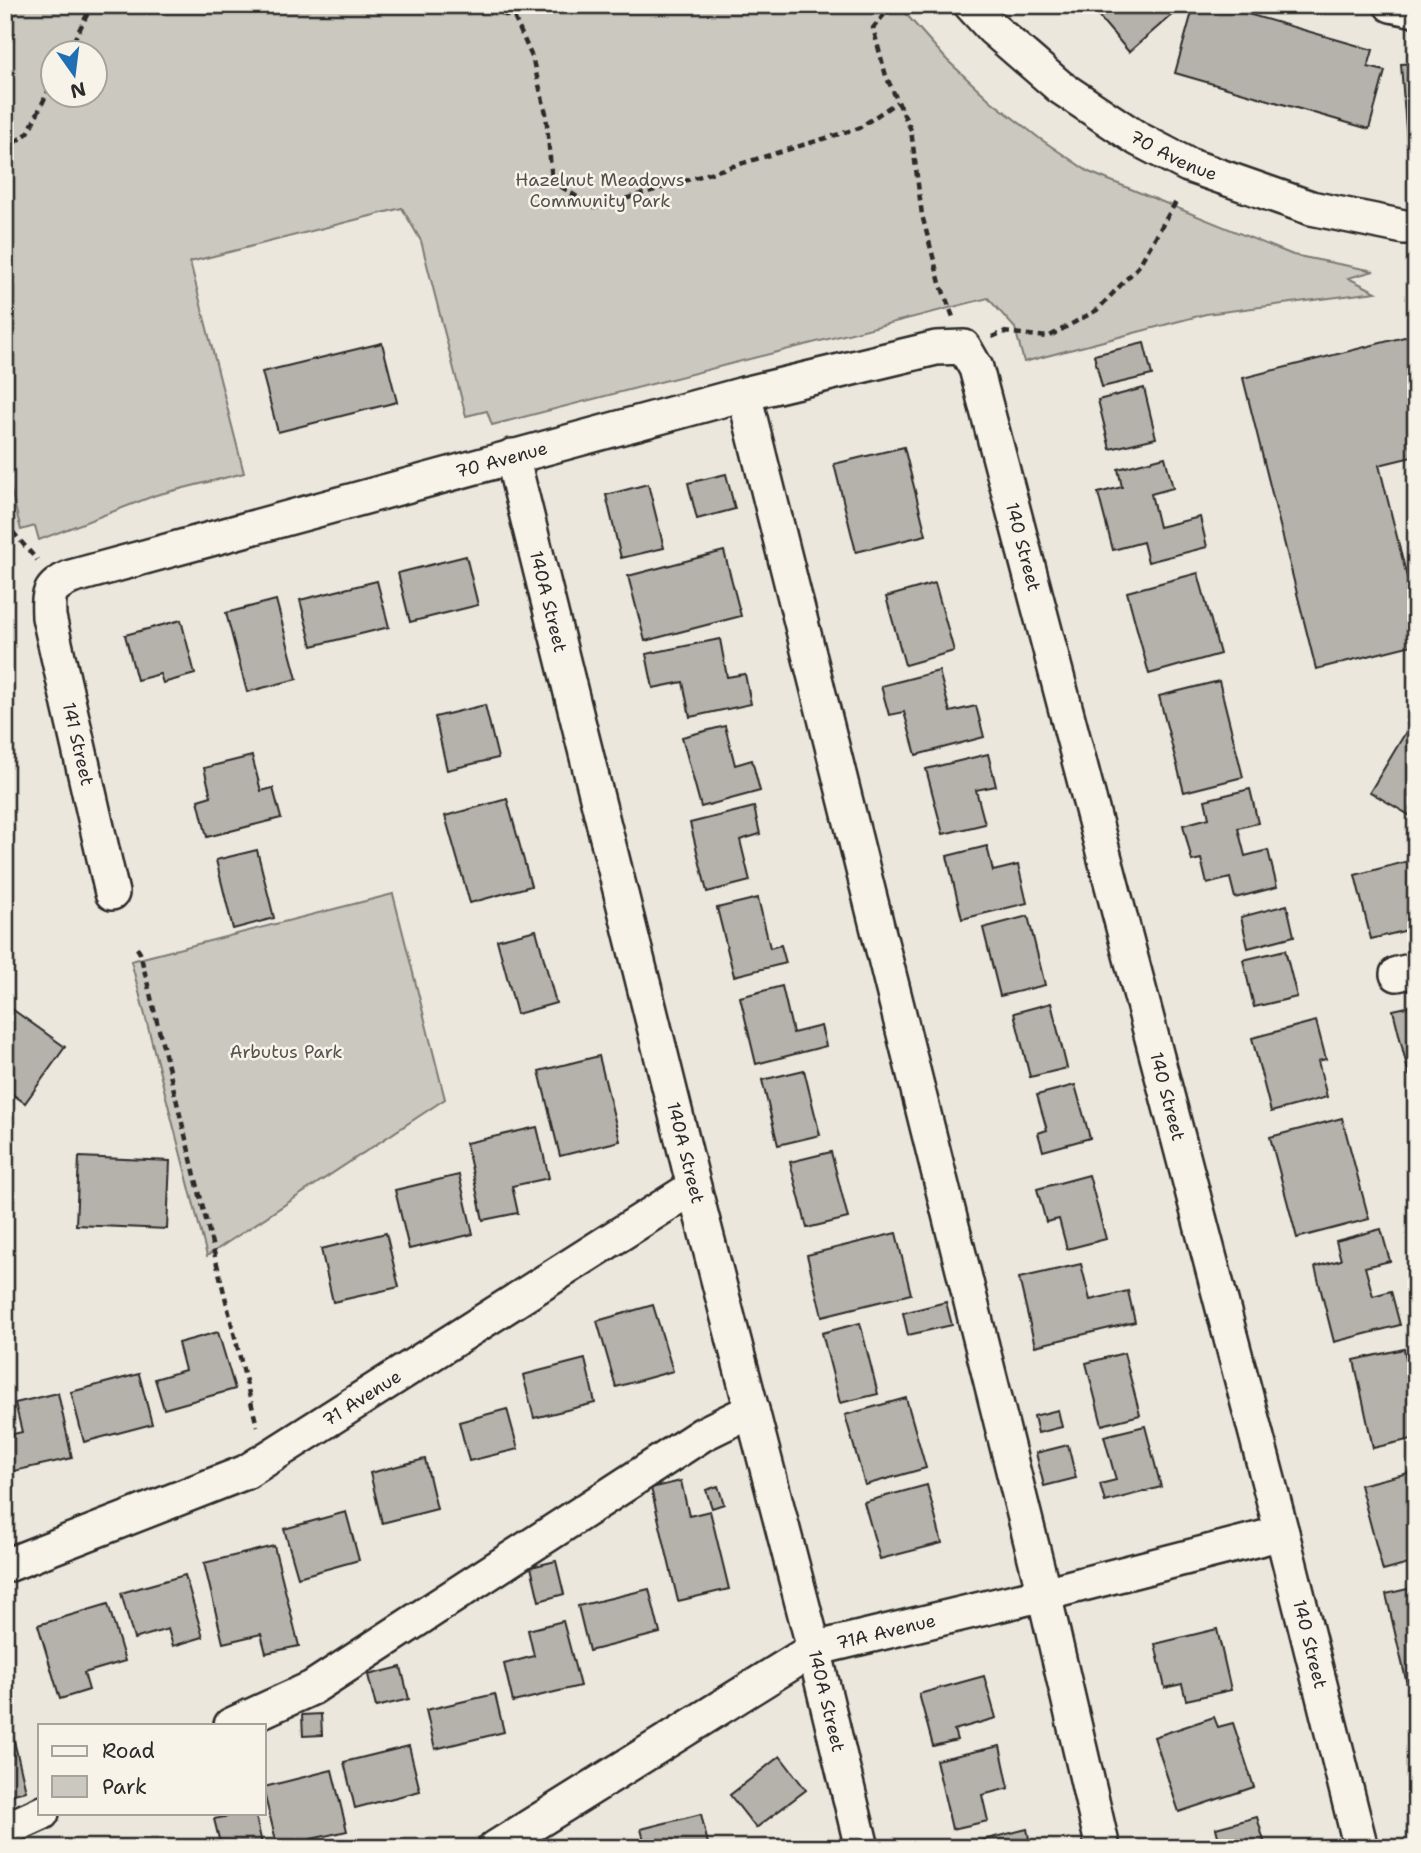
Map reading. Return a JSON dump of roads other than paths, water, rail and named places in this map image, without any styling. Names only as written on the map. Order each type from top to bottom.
[{"type":"street","name":"70 Avenue","points":[[971,5],[993,29],[1060,87],[1138,139],[1188,165],[1311,208],[1404,227],[1416,227]]},
{"type":"street","points":[[1391,5],[1416,10]]},
{"type":"street","name":"70 Avenue","points":[[48,596],[57,583],[72,577],[512,456],[744,394],[936,348],[964,346]]},
{"type":"street","name":"140 Street","points":[[964,346],[976,368],[1282,1533],[1361,1848]]},
{"type":"street","points":[[744,394],[1044,1594],[1103,1848]]},
{"type":"street","name":"140A Street","points":[[512,456],[862,1848]]},
{"type":"street","name":"141 Street","points":[[48,596],[49,617],[112,893]]},
{"type":"street","name":"71 Avenue","points":[[5,1566],[246,1472],[694,1187]]},
{"type":"street","points":[[233,1724],[312,1688],[703,1434],[752,1410]]},
{"type":"street","name":"71A Avenue","points":[[495,1848],[814,1649],[1282,1533]]},
{"type":"street","points":[[5,1830],[40,1814]]},
{"type":"park label","name":"Hazelnut Meadows Community Park","points":[[600,190]]},
{"type":"park label","name":"Arbutus Park","points":[[286,1052]]}]
